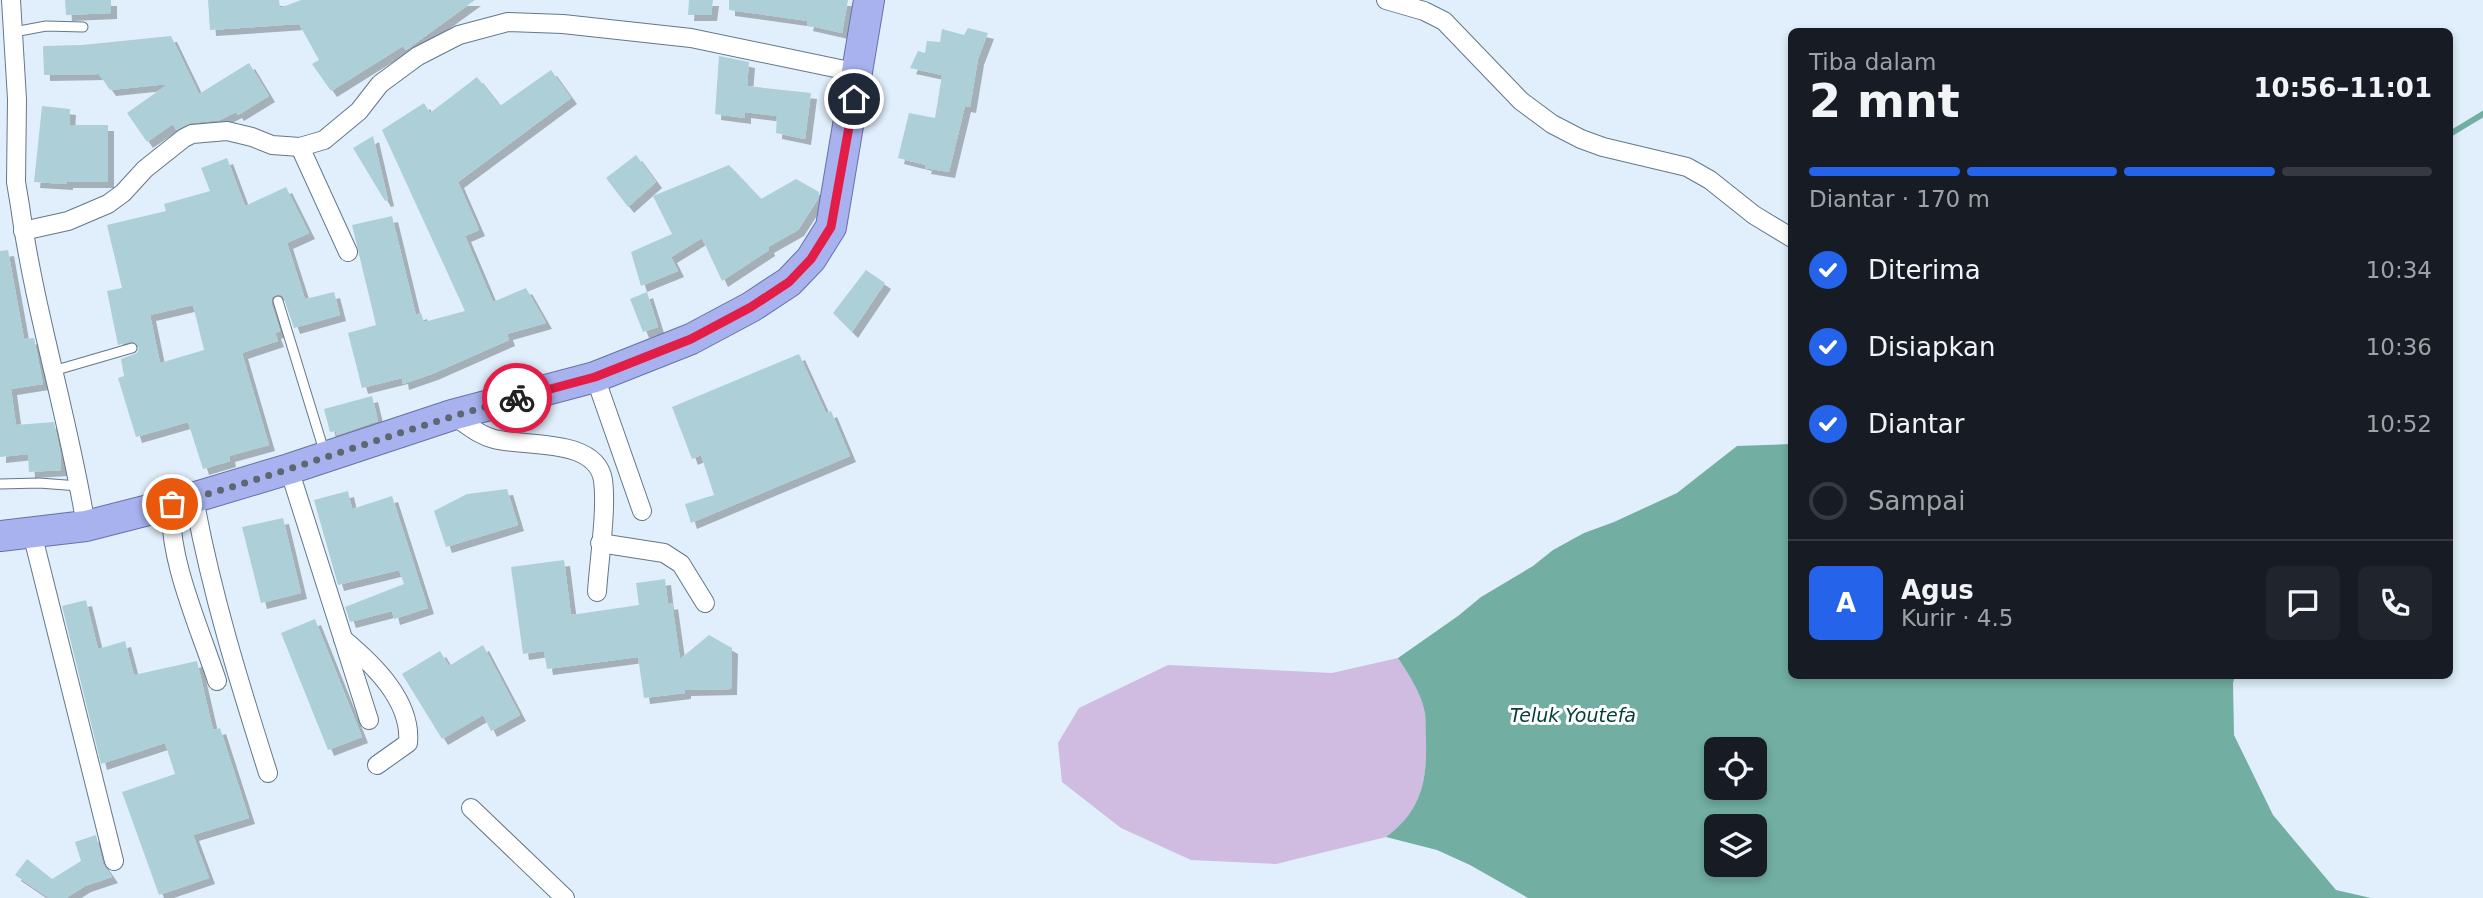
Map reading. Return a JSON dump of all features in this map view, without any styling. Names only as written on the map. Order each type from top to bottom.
[{"type":"highway","points":[[0,536],[86,526],[183,501],[453,415],[595,377],[691,339],[751,307],[789,282],[811,259],[831,227],[859,73],[869,0]]},
{"type":"street","points":[[11,0],[18,120],[16,182],[23,231],[86,526]]},
{"type":"street","points":[[1386,0],[1424,11],[1444,21],[1521,100],[1552,124],[1603,147],[1687,167],[1710,180],[1754,215],[1788,236]]},
{"type":"street","points":[[23,231],[68,221],[108,205],[145,169],[192,134],[227,131],[251,136],[272,145],[300,147],[324,139],[359,111],[380,84],[418,56],[459,35],[508,22],[563,23],[691,38],[859,73]]},
{"type":"street","points":[[300,147],[348,252]]},
{"type":"street","points":[[595,377],[642,511]]},
{"type":"street","points":[[453,415],[481,435],[497,440],[562,446],[579,452],[593,463],[603,476],[597,592]]},
{"type":"street","points":[[289,469],[369,720]]},
{"type":"street","points":[[183,501],[171,535],[217,681]]},
{"type":"street","points":[[183,501],[205,558],[227,643],[268,773]]},
{"type":"street","points":[[32,533],[114,861]]},
{"type":"street","points":[[600,543],[664,553],[681,564],[705,603]]},
{"type":"street","points":[[343,639],[363,655],[389,687],[399,702],[409,731],[408,743],[377,765]]},
{"type":"street","points":[[471,808],[565,898]]},
{"type":"lane","points":[[14,32],[46,26],[83,27]]},
{"type":"lane","points":[[278,301],[325,456]]},
{"type":"lane","points":[[53,372],[132,348]]},
{"type":"lane","points":[[0,484],[79,486]]},
{"type":"shaded area","points":[[1398,658],[1418,691],[1425,713],[1425,769],[1420,794],[1414,806],[1398,827],[1386,837],[1276,864],[1191,860],[1121,828],[1062,782],[1058,743],[1079,708],[1168,665],[1332,673]]},
{"type":"water","name":"Teluk Youtefa","points":[[1788,444],[1788,679],[2234,679],[2234,735],[2273,815],[2336,890],[2371,898],[1528,898],[1470,865],[1437,850],[1386,837],[1398,827],[1414,806],[1420,794],[1425,769],[1425,713],[1418,691],[1398,658],[1481,597],[1533,566],[1553,550],[1584,533],[1677,493],[1737,446]]},
{"type":"building","points":[[65,0],[111,0],[111,13],[66,15]]},
{"type":"building","points":[[208,0],[279,0],[280,8],[301,0],[475,0],[406,50],[403,46],[331,91],[312,64],[319,60],[299,24],[210,30]]},
{"type":"building","points":[[689,0],[713,0],[711,15],[688,15]]},
{"type":"building","points":[[729,0],[848,0],[842,33],[807,25],[808,21],[729,10]]},
{"type":"building","points":[[968,28],[988,33],[978,59],[970,107],[965,106],[949,172],[925,168],[926,165],[898,158],[909,113],[935,118],[942,75],[910,68],[918,51],[925,53],[927,41],[940,42],[942,29],[964,35]]},
{"type":"building","points":[[171,36],[199,94],[249,63],[269,96],[238,115],[236,112],[220,120],[191,123],[176,130],[173,124],[147,142],[127,113],[168,84],[110,90],[99,74],[44,75],[43,46]]},
{"type":"building","points":[[719,56],[749,62],[747,86],[811,93],[805,139],[776,133],[777,116],[745,112],[745,118],[715,114]]},
{"type":"building","points":[[551,70],[571,98],[458,182],[479,230],[465,236],[493,302],[526,288],[546,323],[507,334],[509,340],[432,374],[403,384],[402,378],[362,388],[348,333],[376,325],[352,225],[392,216],[416,315],[421,313],[424,322],[465,311],[382,130],[424,103],[430,113],[477,77],[500,106]]},
{"type":"building","points":[[42,106],[70,109],[69,125],[108,125],[108,182],[34,182]]},
{"type":"building","points":[[373,136],[388,200],[385,201],[353,148]]},
{"type":"building","points":[[636,155],[656,182],[628,207],[606,178]]},
{"type":"building","points":[[227,158],[245,206],[286,187],[309,233],[287,243],[305,299],[334,292],[340,315],[294,328],[283,296],[279,294],[272,297],[271,303],[280,331],[275,333],[278,341],[242,353],[269,445],[229,456],[230,461],[203,469],[188,422],[136,437],[118,378],[124,376],[121,359],[137,353],[139,347],[133,341],[118,345],[107,291],[122,288],[107,225],[166,211],[164,204],[210,191],[201,168]],"holes":[[[193,305],[204,350],[160,363],[150,315]]]},
{"type":"building","points":[[729,165],[761,199],[796,179],[819,192],[818,199],[798,230],[768,247],[769,250],[722,281],[702,238],[671,257],[678,271],[641,286],[631,252],[672,234],[653,196]]},
{"type":"building","points":[[8,250],[24,339],[34,338],[43,384],[11,389],[16,425],[54,422],[61,470],[29,472],[28,454],[0,457],[0,251]]},
{"type":"building","points":[[866,270],[885,283],[852,332],[833,313]]},
{"type":"building","points":[[647,292],[658,327],[643,332],[630,299]]},
{"type":"building","points":[[799,354],[826,413],[831,411],[850,456],[691,523],[685,504],[714,495],[701,455],[692,459],[672,407]]},
{"type":"building","points":[[372,396],[378,421],[337,435],[336,431],[330,432],[324,409]]},
{"type":"building","points":[[507,489],[518,525],[446,547],[434,511],[467,494]]},
{"type":"building","points":[[348,491],[352,509],[392,496],[428,608],[394,619],[392,611],[350,622],[345,607],[404,584],[399,570],[338,585],[314,500]]},
{"type":"building","points":[[283,518],[301,593],[261,603],[242,527]]},
{"type":"building","points":[[564,560],[571,615],[639,605],[636,583],[665,579],[668,604],[672,603],[680,659],[709,635],[732,648],[731,689],[685,690],[685,693],[644,698],[638,657],[547,669],[544,651],[523,654],[511,567]]},
{"type":"building","points":[[86,600],[98,649],[125,641],[134,675],[197,661],[213,730],[220,728],[249,818],[193,835],[209,878],[159,895],[122,792],[175,774],[165,743],[101,764],[62,606]]},
{"type":"building","points":[[315,619],[362,737],[328,750],[281,633]]},
{"type":"building","points":[[483,645],[520,715],[491,731],[483,715],[442,739],[402,674],[440,651],[449,666]]},
{"type":"building","points":[[96,835],[103,864],[112,877],[85,886],[66,898],[49,898],[15,875],[27,859],[52,879],[81,861],[75,842]]},
{"type":"waterway","points":[[2453,132],[2483,114]]},
{"type":"way so far","points":[[172,504],[453,415],[517,398]]},
{"type":"route","points":[[517,398],[595,377],[691,339],[751,307],[789,282],[811,259],[831,227],[854,99]]}]
